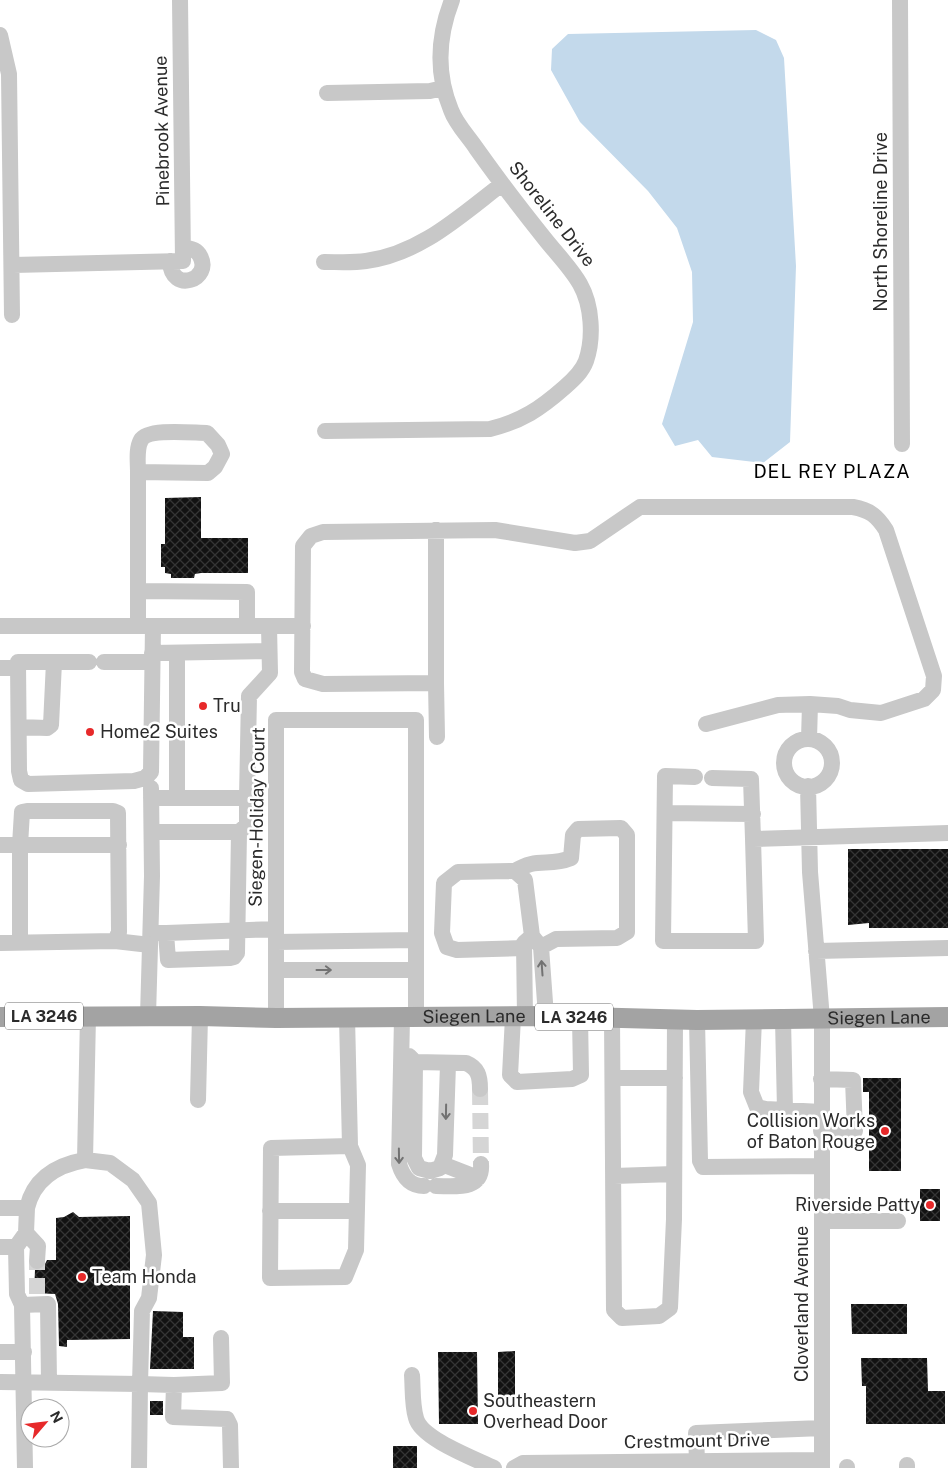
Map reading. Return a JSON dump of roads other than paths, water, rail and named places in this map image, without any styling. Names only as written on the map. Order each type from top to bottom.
[{"type":"main road","name":"Siegen Lane","points":[[0,1017],[409,1018],[612,1016],[697,1020],[948,1017]]},
{"type":"street","name":"Pinebrook Avenue","points":[[12,265],[179,257],[180,0]]},
{"type":"street","name":"Shoreline Drive","points":[[325,431],[490,429],[528,416],[576,378],[586,362],[590,339],[589,310],[580,284],[502,184],[452,113],[443,88],[440,41],[445,18],[452,0]]},
{"type":"street","name":"North Shoreline Drive","points":[[900,0],[902,444]]},
{"type":"street","points":[[0,35],[9,74],[12,315]]},
{"type":"street","points":[[327,93],[430,92],[443,88]]},
{"type":"street","points":[[324,262],[365,262],[392,256],[421,244],[502,184]]},
{"type":"street","points":[[138,472],[208,473],[216,467],[222,454],[218,444],[207,433],[151,433],[142,438],[138,446],[138,472],[138,591],[152,658],[151,798],[156,937],[148,1016]]},
{"type":"street","points":[[436,683],[324,684],[305,679],[302,672],[303,546],[311,536],[323,532],[495,530],[575,543],[590,541],[640,507],[853,507],[868,510],[878,518],[886,530],[934,676],[933,690],[924,699],[880,713],[850,710],[838,706],[810,704],[778,705],[706,724]]},
{"type":"street","points":[[436,530],[437,737]]},
{"type":"street","points":[[138,591],[246,592],[247,626]]},
{"type":"street","points":[[0,626],[303,626]]},
{"type":"street","points":[[152,832],[239,832],[247,825],[248,696],[270,673],[269,626]]},
{"type":"street","points":[[151,770],[145,778],[134,782],[28,784],[21,780],[19,771],[18,662],[96,662],[152,658],[177,653],[269,652]]},
{"type":"street","points":[[177,653],[177,798]]},
{"type":"street","points":[[19,727],[47,728],[51,725],[54,662]]},
{"type":"street","points":[[0,668],[18,668]]},
{"type":"street","points":[[809,739],[810,704]]},
{"type":"street","name":"Siegen-Holiday Court","points":[[276,1018],[276,720],[416,720],[416,970],[409,1018],[409,1059]]},
{"type":"street","points":[[809,739],[824,745],[831,759],[831,767],[823,781],[808,786],[794,782],[785,770],[784,762],[789,748],[794,743],[809,739]]},
{"type":"street","points":[[694,777],[665,776],[663,941],[756,941],[751,779],[712,778]]},
{"type":"street","name":"Cloverland Avenue","points":[[808,786],[809,836],[822,1019],[822,1464]]},
{"type":"street","points":[[151,798],[247,798]]},
{"type":"street","points":[[20,942],[20,845],[22,812],[27,811],[114,811],[118,814],[119,932],[115,940]]},
{"type":"street","points":[[665,813],[753,814]]},
{"type":"street","points":[[621,828],[627,835],[627,932],[617,938],[556,939],[532,943],[457,950],[447,947],[442,933],[444,883],[458,872],[515,871],[527,863],[563,861],[570,858],[574,835],[578,829],[621,828]]},
{"type":"street","points":[[156,937],[168,960],[234,957],[237,953],[238,930],[239,832]]},
{"type":"street","points":[[753,839],[948,832]]},
{"type":"street","points":[[0,845],[119,845]]},
{"type":"street","points":[[515,871],[525,880],[532,943],[546,1016]]},
{"type":"street","points":[[0,943],[115,940],[238,930],[276,935],[416,940]]},
{"type":"street","points":[[532,943],[510,1075],[517,1082],[572,1080],[581,1075],[580,1017]]},
{"type":"street","points":[[816,951],[948,948]]},
{"type":"street","points":[[276,970],[416,970]]},
{"type":"street","points":[[85,1160],[88,1016]]},
{"type":"street","points":[[198,1100],[200,1016]]},
{"type":"street","points":[[612,1016],[614,1078],[614,1310],[622,1318],[659,1316],[670,1308],[674,1174],[675,1019]]},
{"type":"street","points":[[347,1017],[350,1146],[358,1165],[356,1250],[345,1277],[270,1278],[271,1148],[350,1146]]},
{"type":"street","points":[[754,1019],[751,1076],[752,1101],[756,1107],[821,1112]]},
{"type":"street","points":[[783,1019],[785,1110]]},
{"type":"street","points":[[697,1020],[700,1161],[703,1167],[821,1166]]},
{"type":"street","points":[[409,1059],[414,1158],[419,1168],[430,1171],[440,1168],[445,1155],[448,1064]]},
{"type":"street","points":[[409,1059],[448,1064],[466,1063],[473,1066],[480,1079],[480,1089]]},
{"type":"street","points":[[409,1059],[399,1164],[404,1177],[410,1182],[430,1186],[468,1186],[480,1171],[442,1164]]},
{"type":"street","points":[[614,1078],[675,1078]]},
{"type":"street","points":[[821,1131],[854,1131],[853,1080],[822,1080]]},
{"type":"street","points":[[38,1261],[38,1246],[26,1233],[27,1208],[30,1194],[47,1174],[66,1164],[85,1160],[110,1163],[133,1180],[149,1203],[154,1255],[149,1298],[142,1311],[139,1468]]},
{"type":"street","points":[[614,1176],[674,1174]]},
{"type":"street","points":[[0,1208],[27,1208]]},
{"type":"street","points":[[270,1211],[357,1211]]},
{"type":"street","points":[[822,1221],[898,1221]]},
{"type":"street","points":[[26,1233],[8,1247],[17,1294],[33,1301],[48,1304],[49,1383]]},
{"type":"street","points":[[25,1468],[24,1352],[33,1301]]},
{"type":"street","points":[[0,1382],[222,1383],[221,1338]]},
{"type":"street","points":[[0,1352],[24,1352]]},
{"type":"street","points":[[412,1375],[416,1419],[420,1427],[440,1441],[494,1468]]},
{"type":"street","points":[[174,1384],[173,1417],[227,1419],[230,1425],[231,1468]]},
{"type":"street","points":[[706,1464],[696,1433],[822,1428]]},
{"type":"street","name":"Crestmount Drive","points":[[514,1468],[523,1463],[822,1464]]},
{"type":"water","points":[[756,30],[776,40],[784,58],[796,266],[790,442],[763,463],[712,457],[698,440],[675,446],[662,424],[693,322],[692,272],[677,228],[648,191],[580,122],[551,70],[552,49],[568,34]]},
{"type":"tunnel","points":[[480,1089],[481,1164]]},
{"type":"tunnel","points":[[37,1261],[37,1294]]},
{"type":"place","name":"Tru","points":[[203,706]]},
{"type":"place","name":"Home2 Suites","points":[[90,732]]},
{"type":"place","name":"Collision Works of Baton Rouge","points":[[885,1131]]},
{"type":"place","name":"Riverside Patty","points":[[930,1205]]},
{"type":"place","name":"Team Honda","points":[[82,1277]]},
{"type":"place","name":"Southeastern Overhead Door","points":[[473,1411]]},
{"type":"district","name":"DEL REY PLAZA","points":[[832,471]]}]
